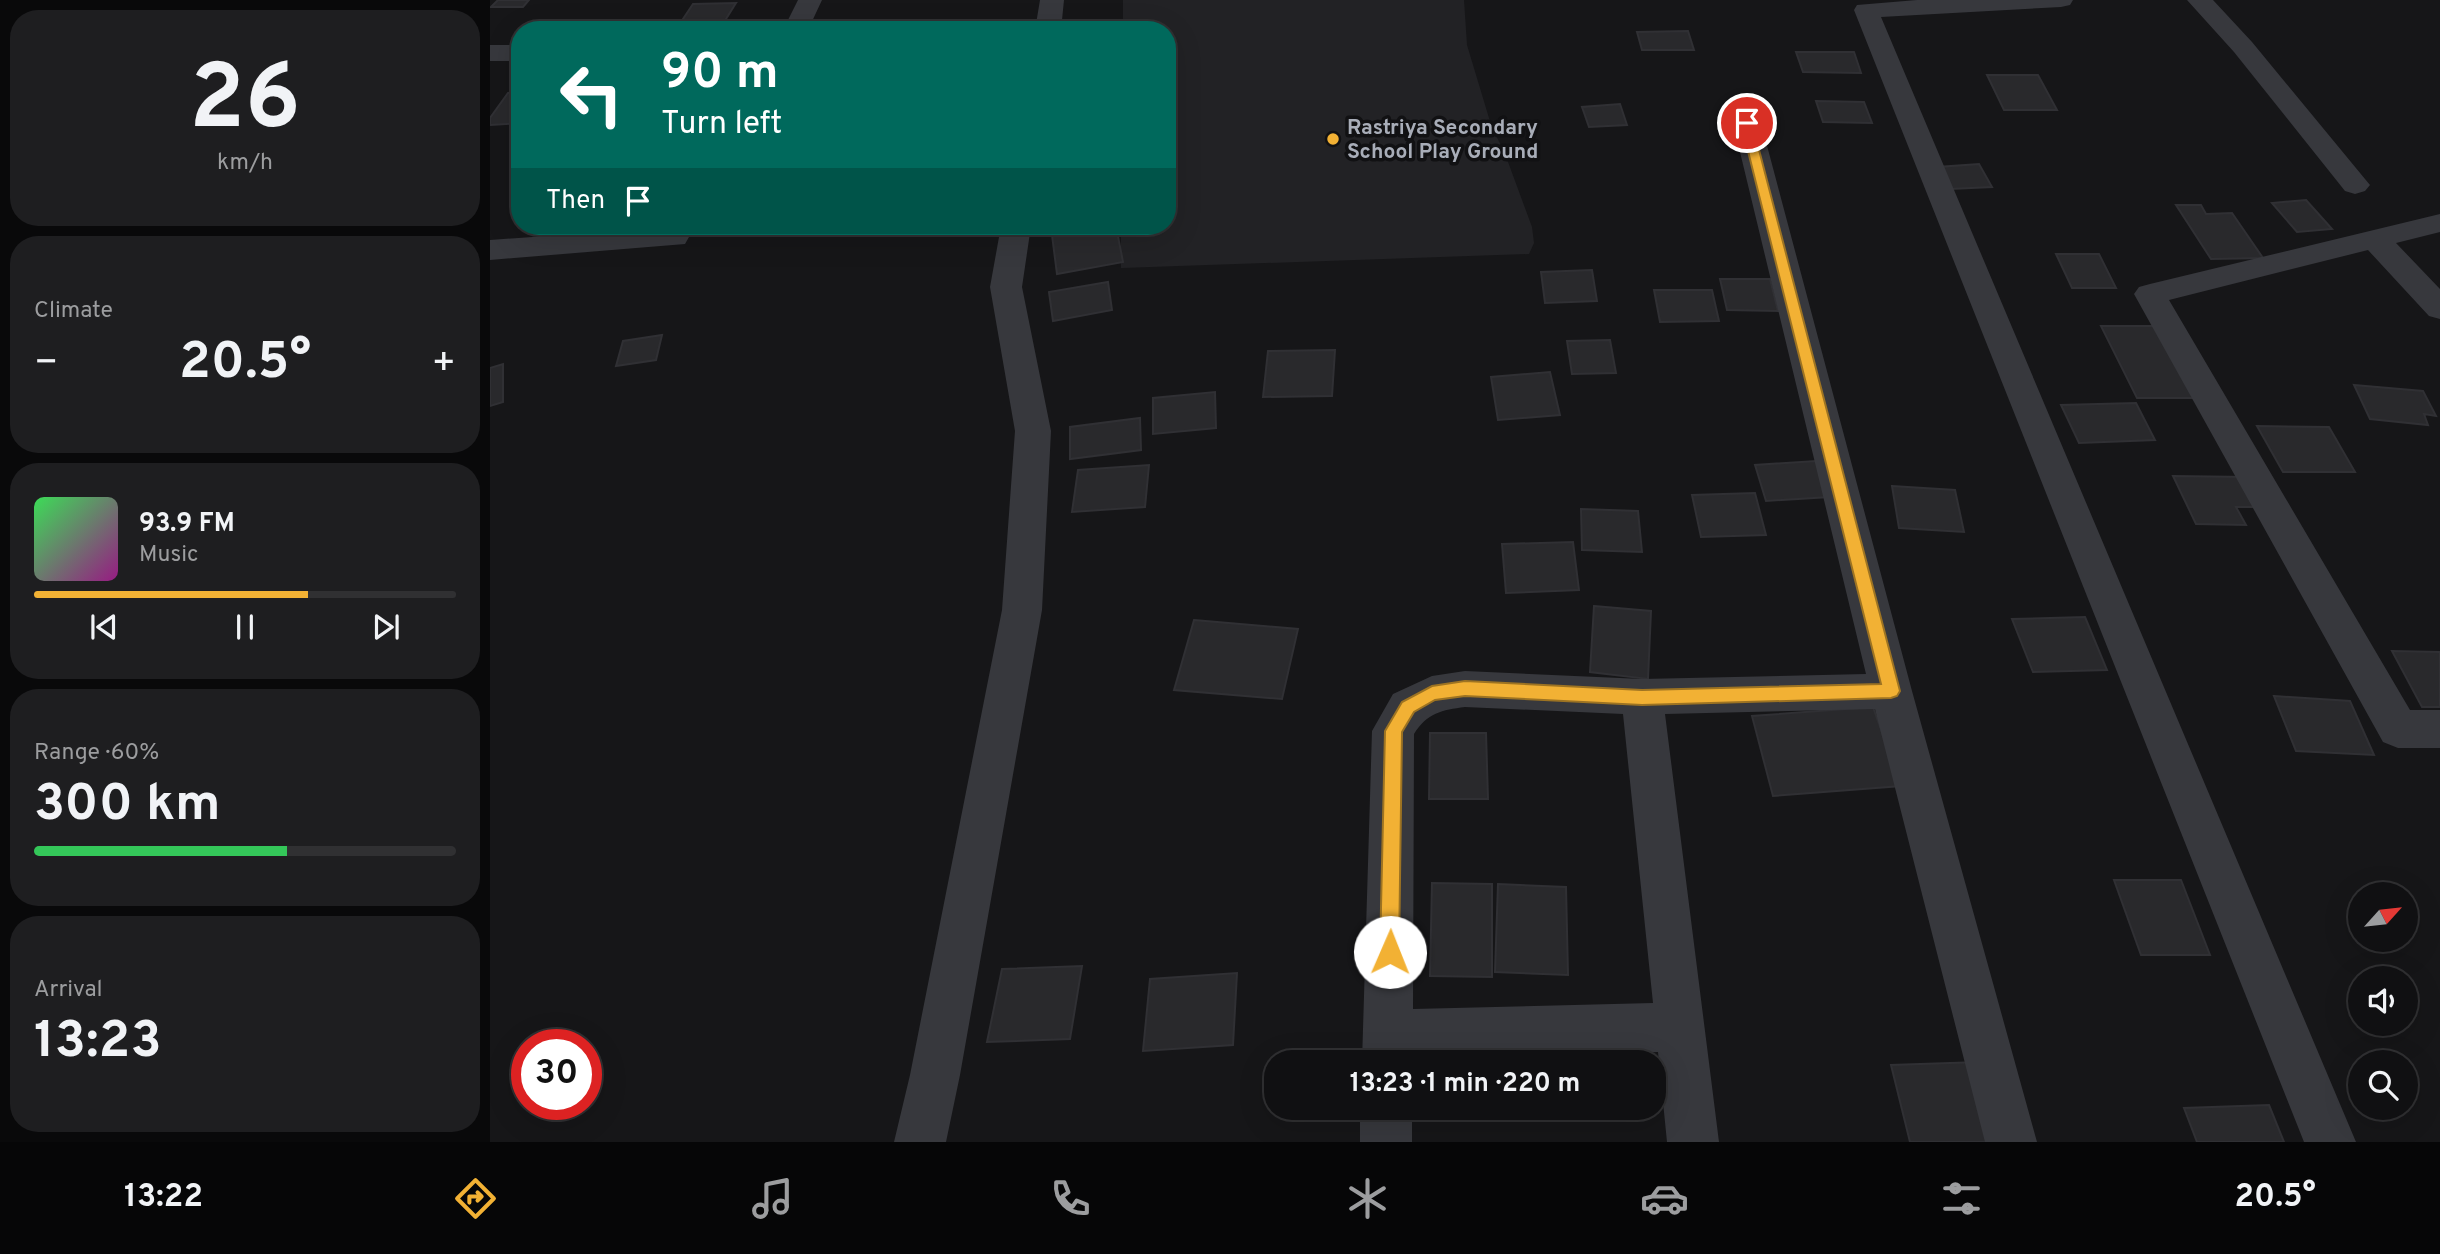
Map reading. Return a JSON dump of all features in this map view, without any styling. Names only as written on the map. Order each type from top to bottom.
[{"type":"street","points":[[799,21],[810,0]]},
{"type":"street","points":[[1049,21],[1052,0]]},
{"type":"street","points":[[2061,0],[1866,10],[2330,1142]]},
{"type":"street","points":[[2199,0],[2243,47],[2355,185]]},
{"type":"street","points":[[490,54],[511,53]]},
{"type":"street","points":[[1747,123],[1891,691],[2011,1142]]},
{"type":"street","points":[[2440,223],[2150,294],[2398,729],[2440,729]]},
{"type":"street","points":[[920,1142],[935,1075],[1022,610],[1033,431],[1006,288],[1015,235]]},
{"type":"street","points":[[490,250],[674,237]]},
{"type":"street","points":[[2374,239],[2440,308]]},
{"type":"street","points":[[1679,1027],[1388,1049],[1393,731],[1408,707],[1432,694],[1465,689],[1642,697],[1891,691]]},
{"type":"street","points":[[1642,697],[1693,1142]]},
{"type":"street","points":[[1386,1142],[1387,1120]]},
{"type":"shaded area","name":"Rastriya Secondary School Play Ground","points":[[1123,0],[1464,0],[1467,45],[1492,128],[1504,151],[1532,227],[1534,243],[1529,254],[1121,268],[1121,235],[1176,235],[1176,21],[1123,21]]},
{"type":"building","points":[[498,0],[529,0],[523,7],[491,7]]},
{"type":"building","points":[[736,3],[725,21],[682,21],[693,4]]},
{"type":"building","points":[[1688,31],[1694,50],[1642,50],[1637,32]]},
{"type":"building","points":[[1796,52],[1854,52],[1861,73],[1803,72]]},
{"type":"building","points":[[1987,75],[2038,75],[2057,110],[2004,110]]},
{"type":"building","points":[[508,93],[511,93],[511,124],[490,125],[490,118]]},
{"type":"building","points":[[1816,101],[1864,102],[1872,123],[1823,122]]},
{"type":"building","points":[[1620,104],[1627,125],[1589,127],[1582,107]]},
{"type":"building","points":[[1979,164],[1992,187],[1950,189],[1938,167]]},
{"type":"building","points":[[2306,200],[2332,229],[2297,232],[2272,203]]},
{"type":"building","points":[[2176,205],[2201,205],[2206,214],[2232,213],[2263,258],[2211,259]]},
{"type":"building","points":[[1052,235],[1118,235],[1123,262],[1057,274]]},
{"type":"building","points":[[2056,254],[2099,254],[2116,288],[2072,288]]},
{"type":"building","points":[[1592,270],[1597,301],[1545,303],[1541,272]]},
{"type":"building","points":[[1720,279],[1770,279],[1778,311],[1727,310]]},
{"type":"building","points":[[1108,282],[1112,310],[1053,321],[1049,292]]},
{"type":"building","points":[[1654,290],[1712,290],[1719,321],[1660,322]]},
{"type":"building","points":[[2101,326],[2153,326],[2203,398],[2137,398]]},
{"type":"building","points":[[662,335],[656,360],[616,366],[623,341]]},
{"type":"building","points":[[1610,340],[1616,373],[1572,374],[1567,341]]},
{"type":"building","points":[[1335,350],[1332,396],[1263,397],[1268,351]]},
{"type":"building","points":[[503,364],[503,402],[490,406],[490,368]]},
{"type":"building","points":[[1550,372],[1560,415],[1498,420],[1491,377]]},
{"type":"building","points":[[2354,385],[2423,391],[2436,416],[2424,414],[2428,425],[2370,419]]},
{"type":"building","points":[[1215,392],[1216,428],[1153,434],[1153,398]]},
{"type":"building","points":[[2136,403],[2155,440],[2079,443],[2061,405]]},
{"type":"building","points":[[1140,418],[1141,450],[1070,459],[1070,427]]},
{"type":"building","points":[[2257,426],[2329,427],[2355,472],[2283,472]]},
{"type":"building","points":[[1816,461],[1829,497],[1766,501],[1755,465]]},
{"type":"building","points":[[1149,465],[1145,507],[1072,512],[1078,470]]},
{"type":"building","points":[[2173,476],[2248,477],[2263,507],[2236,507],[2246,525],[2196,524]]},
{"type":"building","points":[[1892,486],[1955,490],[1964,532],[1899,528]]},
{"type":"building","points":[[1755,493],[1766,535],[1701,537],[1692,495]]},
{"type":"building","points":[[1581,509],[1638,511],[1642,552],[1582,550]]},
{"type":"building","points":[[1573,542],[1579,590],[1506,593],[1502,544]]},
{"type":"building","points":[[1594,606],[1651,611],[1648,679],[1590,672]]},
{"type":"building","points":[[2085,617],[2107,670],[2033,672],[2012,619]]},
{"type":"building","points":[[1194,620],[1298,629],[1282,699],[1174,690]]},
{"type":"building","points":[[2392,651],[2440,652],[2440,707],[2422,707]]},
{"type":"building","points":[[2274,696],[2350,701],[2374,755],[2296,751]]},
{"type":"building","points":[[1873,707],[1901,786],[1773,796],[1752,716]]},
{"type":"building","points":[[1430,733],[1486,733],[1488,799],[1429,799]]},
{"type":"building","points":[[2114,880],[2181,880],[2210,955],[2141,955]]},
{"type":"building","points":[[1432,883],[1492,884],[1492,977],[1430,976]]},
{"type":"building","points":[[1498,884],[1566,887],[1568,975],[1495,972]]},
{"type":"building","points":[[1082,966],[1070,1039],[987,1042],[1002,969]]},
{"type":"building","points":[[1237,973],[1233,1045],[1143,1051],[1150,979]]},
{"type":"building","points":[[1980,1062],[2003,1142],[1910,1142],[1891,1065]]},
{"type":"building","points":[[2269,1105],[2284,1142],[2197,1142],[2184,1108]]},
{"type":"place","name":"Rastriya Secondary School Play Ground","points":[[1333,139]]},
{"type":"route","points":[[1390,952],[1393,731],[1408,707],[1432,694],[1465,689],[1642,697],[1891,691],[1747,123]]}]
